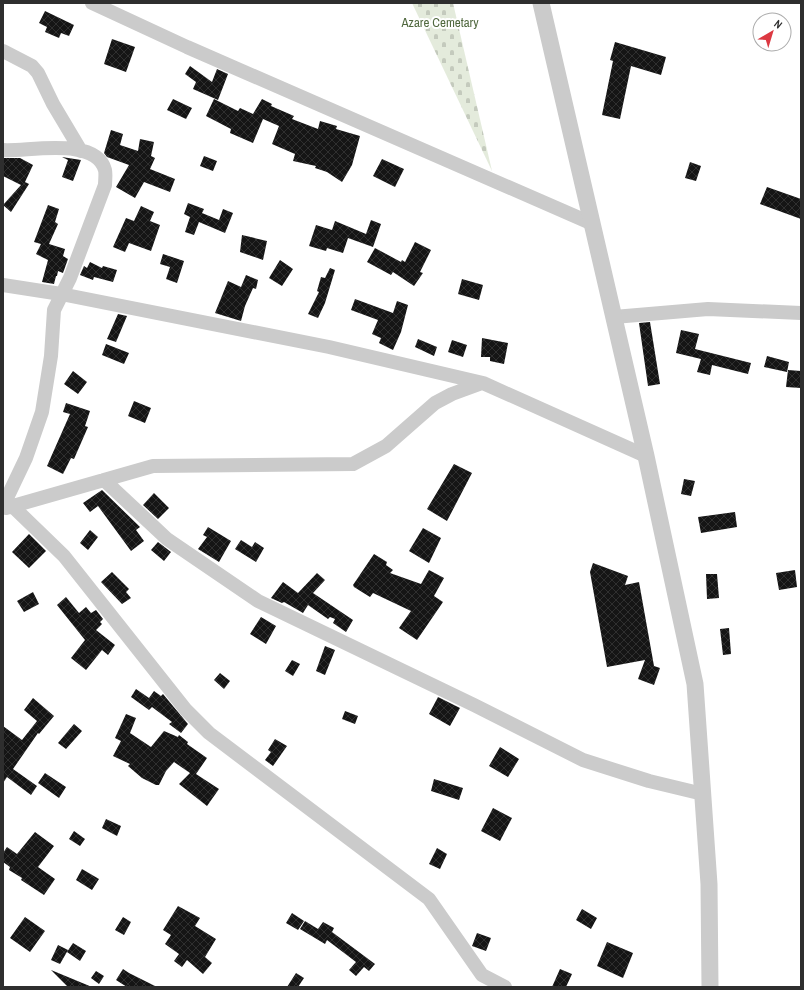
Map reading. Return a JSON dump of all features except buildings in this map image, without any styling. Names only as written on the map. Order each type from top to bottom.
[{"type":"street","points":[[92,3],[187,47],[593,224]]},
{"type":"street","points":[[541,3],[646,456],[695,684],[709,884],[710,987]]},
{"type":"street","points":[[3,52],[32,66],[38,73],[53,104],[81,151]]},
{"type":"street","points":[[3,150],[67,148],[92,154],[100,160],[105,170],[105,185],[70,278],[54,310],[51,356],[42,412],[26,458],[6,503]]},
{"type":"street","points":[[3,285],[61,294],[329,347],[483,383],[646,456]]},
{"type":"street","points":[[614,317],[708,309],[801,314]]},
{"type":"street","points":[[6,503],[104,480],[153,466],[353,464],[386,446],[435,403],[452,394],[483,383]]},
{"type":"street","points":[[104,480],[167,539],[258,601],[474,705],[583,760],[649,782],[703,794]]},
{"type":"street","points":[[6,503],[64,556],[186,710],[209,733],[429,898],[482,975],[505,987]]},
{"type":"green space","name":"Azare Cemetary","points":[[412,3],[453,3],[492,171]]}]
